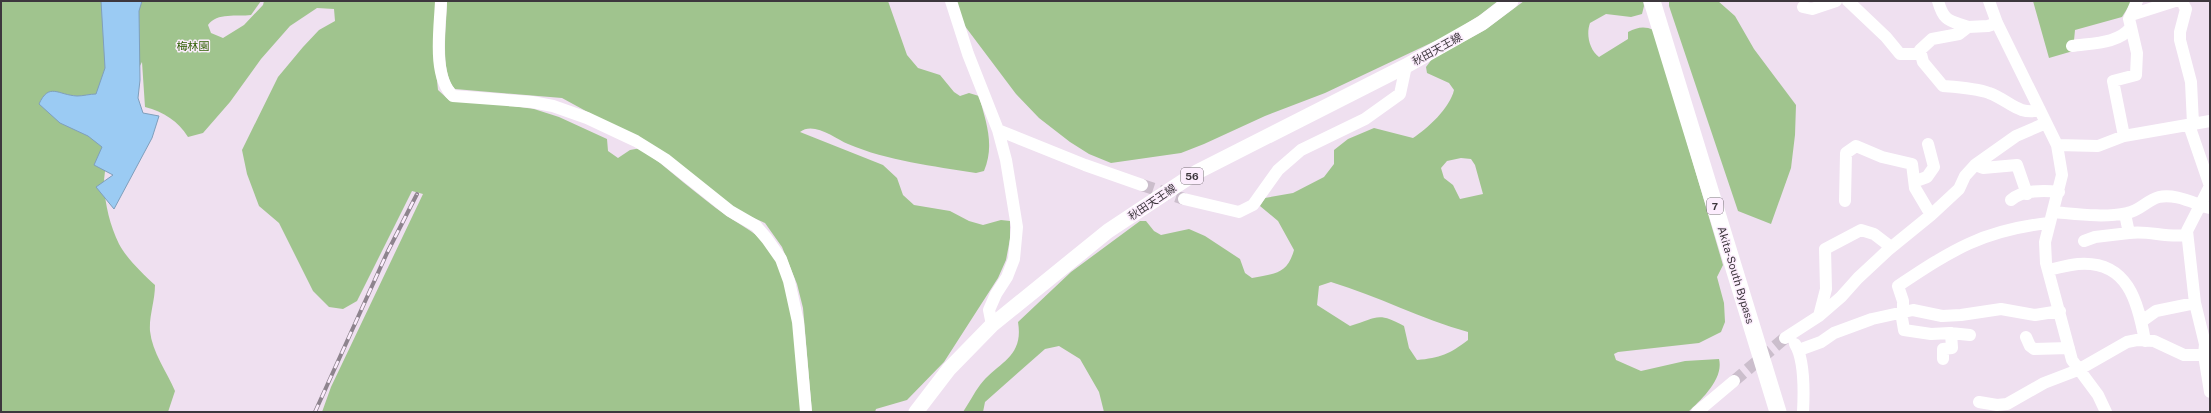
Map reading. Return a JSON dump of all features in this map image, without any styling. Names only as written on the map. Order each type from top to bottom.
[{"type":"highway","name":"Akita-South Bypass","points":[[1652,1],[1778,412]]},
{"type":"main road","name":"秋田天王線","points":[[916,412],[949,369],[992,325],[1108,231],[1197,172],[1406,66],[1482,23],[1511,1]]},
{"type":"street","points":[[441,1],[439,49],[440,63],[445,88],[453,96],[532,102],[553,106],[587,118],[636,141],[664,159],[730,211],[756,226],[781,259],[789,281],[798,322],[806,412]]},
{"type":"street","points":[[951,1],[968,54],[998,130],[1006,160],[1017,227],[1014,258],[1007,277],[988,310],[992,325]]},
{"type":"street","points":[[1803,7],[1812,9],[1836,1]]},
{"type":"street","points":[[1848,1],[1886,37],[1900,54],[1921,54]]},
{"type":"street","points":[[1938,1],[1943,16],[1948,20],[1968,27],[1988,26],[1997,23]]},
{"type":"street","points":[[1989,1],[1997,23],[2057,145],[2062,175],[2059,192],[2045,242],[2048,270],[2072,360],[2098,395],[2106,412]]},
{"type":"street","points":[[2124,136],[2113,81],[2136,75],[2137,53],[2129,19],[2137,1]]},
{"type":"street","points":[[2131,15],[2179,1],[2186,9],[2180,32],[2180,40],[2191,82],[2191,125],[2210,186],[2204,206],[2186,231],[2195,303],[2205,322],[2210,392]]},
{"type":"street","points":[[1968,27],[1959,34],[1932,39],[1920,50],[1927,68],[1943,86],[1991,93],[2023,111],[2030,112],[2040,110]]},
{"type":"street","points":[[2072,46],[2116,39],[2126,33],[2131,27]]},
{"type":"street","points":[[1184,199],[1239,212],[1253,205],[1278,170],[1301,150],[1365,119],[1400,94],[1406,66]]},
{"type":"street","points":[[2057,145],[2098,146],[2124,136],[2210,121]]},
{"type":"street","points":[[1803,412],[1803,382],[1799,350],[1787,336],[1819,316],[1842,297],[1858,278],[1891,247],[1931,215],[1959,189],[1965,176],[1975,165],[2016,136],[2046,123]]},
{"type":"street","points":[[998,130],[1085,165],[1142,185]]},
{"type":"street","points":[[1916,181],[1927,177],[1934,167],[1928,144]]},
{"type":"street","points":[[1845,201],[1846,153],[1856,146],[1882,157],[1912,164],[1916,188],[1931,215]]},
{"type":"street","points":[[1975,165],[1983,168],[2017,166],[2027,194]]},
{"type":"street","points":[[2011,200],[2017,195],[2046,191],[2059,192]]},
{"type":"street","points":[[1970,335],[1951,333],[1931,334],[1904,330],[1902,312],[1903,301],[1898,286],[1945,254],[1988,235],[2026,226],[2051,217],[2125,214],[2138,211],[2159,197],[2174,197],[2204,206]]},
{"type":"street","points":[[2125,214],[2129,233]]},
{"type":"street","points":[[1819,316],[1826,289],[1825,249],[1861,230],[1874,234],[1891,247]]},
{"type":"street","points":[[2084,241],[2095,237],[2140,231],[2168,237],[2187,235]]},
{"type":"street","points":[[2048,270],[2078,264],[2095,264],[2112,270],[2128,284],[2136,299],[2142,321],[2145,341]]},
{"type":"street","points":[[2142,321],[2156,311],[2195,303]]},
{"type":"street","points":[[1799,350],[1821,342],[1834,333],[1872,319],[1902,312],[1921,310],[1942,316],[1961,315],[2001,309],[2035,315],[2060,311]]},
{"type":"street","points":[[1943,360],[1943,349],[1952,348],[1951,333]]},
{"type":"street","points":[[2026,337],[2030,346],[2034,349],[2069,348]]},
{"type":"street","points":[[1979,402],[1998,405],[2007,404],[2044,383],[2078,370],[2127,342],[2154,341],[2184,355],[2206,347]]},
{"type":"street","points":[[1697,412],[1734,381]]},
{"type":"green space","name":"梅林園","points":[[1,1],[261,1],[251,15],[228,16],[217,18],[212,21],[208,25],[211,33],[223,38],[244,25],[263,5],[264,1],[438,1],[435,61],[438,90],[450,101],[491,103],[534,109],[559,117],[607,139],[608,151],[618,158],[630,150],[641,148],[705,200],[754,233],[768,247],[778,263],[785,282],[790,303],[794,326],[801,412],[322,412],[331,387],[423,194],[412,191],[357,301],[343,309],[329,307],[313,291],[279,223],[259,206],[247,174],[242,150],[278,77],[319,30],[335,21],[334,9],[317,8],[290,26],[261,59],[230,102],[203,133],[188,137],[180,126],[170,118],[164,114],[145,107],[142,62],[123,105],[112,140],[105,172],[104,185],[108,215],[122,250],[140,271],[155,285],[150,331],[154,347],[175,391],[168,412],[1,412]]},
{"type":"green space","points":[[447,1],[888,1],[907,55],[918,68],[940,75],[954,92],[960,96],[969,93],[979,96],[987,124],[989,143],[989,152],[984,171],[976,173],[895,159],[863,150],[817,129],[805,129],[800,132],[883,165],[897,178],[903,195],[914,205],[950,211],[969,221],[983,225],[1001,220],[1010,221],[1010,239],[1006,260],[998,278],[944,362],[907,400],[876,409],[875,412],[812,412],[803,308],[797,284],[782,247],[765,223],[738,211],[670,157],[562,98],[455,89],[450,82],[445,60]]},
{"type":"green space","points":[[946,1],[1498,1],[1480,15],[1450,34],[1325,93],[1265,116],[1204,144],[1181,153],[1111,163],[1089,154],[1070,142],[1039,118],[1016,94]]},
{"type":"green space","points":[[1524,1],[1643,1],[1644,6],[1642,14],[1631,17],[1606,14],[1590,23],[1588,32],[1589,41],[1593,50],[1599,57],[1628,39],[1628,32],[1641,28],[1654,30],[1723,265],[1717,277],[1724,303],[1725,322],[1721,332],[1699,343],[1618,352],[1614,354],[1616,360],[1641,371],[1685,361],[1719,359],[1720,367],[1715,381],[1705,395],[1688,412],[1104,412],[1099,392],[1080,359],[1059,346],[1045,349],[985,402],[983,412],[963,412],[980,385],[1013,352],[1017,344],[1019,334],[1018,322],[1071,272],[1140,221],[1146,221],[1154,231],[1161,235],[1189,229],[1205,236],[1240,259],[1245,273],[1252,278],[1274,274],[1284,269],[1288,264],[1294,250],[1278,221],[1260,206],[1265,198],[1293,193],[1324,177],[1334,164],[1334,150],[1348,139],[1374,128],[1413,138],[1419,134],[1443,111],[1452,97],[1454,90],[1449,83],[1427,73],[1426,67],[1432,59],[1485,30]],"holes":[[[1461,158],[1471,159],[1475,165],[1483,194],[1460,199],[1453,185],[1444,178],[1441,168],[1447,161]],[[1331,282],[1366,294],[1433,321],[1468,332],[1468,340],[1456,349],[1444,354],[1432,358],[1417,360],[1409,348],[1404,326],[1395,321],[1377,317],[1350,326],[1317,305],[1319,286]]]},
{"type":"green space","points":[[1669,1],[1718,1],[1735,16],[1754,49],[1796,105],[1795,135],[1791,168],[1771,224],[1738,211],[1669,6]]},
{"type":"green space","points":[[2033,1],[2132,1],[2122,17],[2075,30],[2073,51],[2049,58]]},
{"type":"water","points":[[101,1],[142,1],[139,11],[140,80],[138,98],[143,113],[159,116],[152,138],[114,209],[96,187],[113,175],[94,165],[102,147],[88,136],[60,123],[39,104],[46,93],[55,91],[77,96],[96,94],[105,68]]},
{"type":"tunnel","points":[[1142,185],[1184,199]]},
{"type":"tunnel","points":[[1734,381],[1785,338]]},
{"type":"railway","points":[[315,412],[387,253],[417,194]]}]
